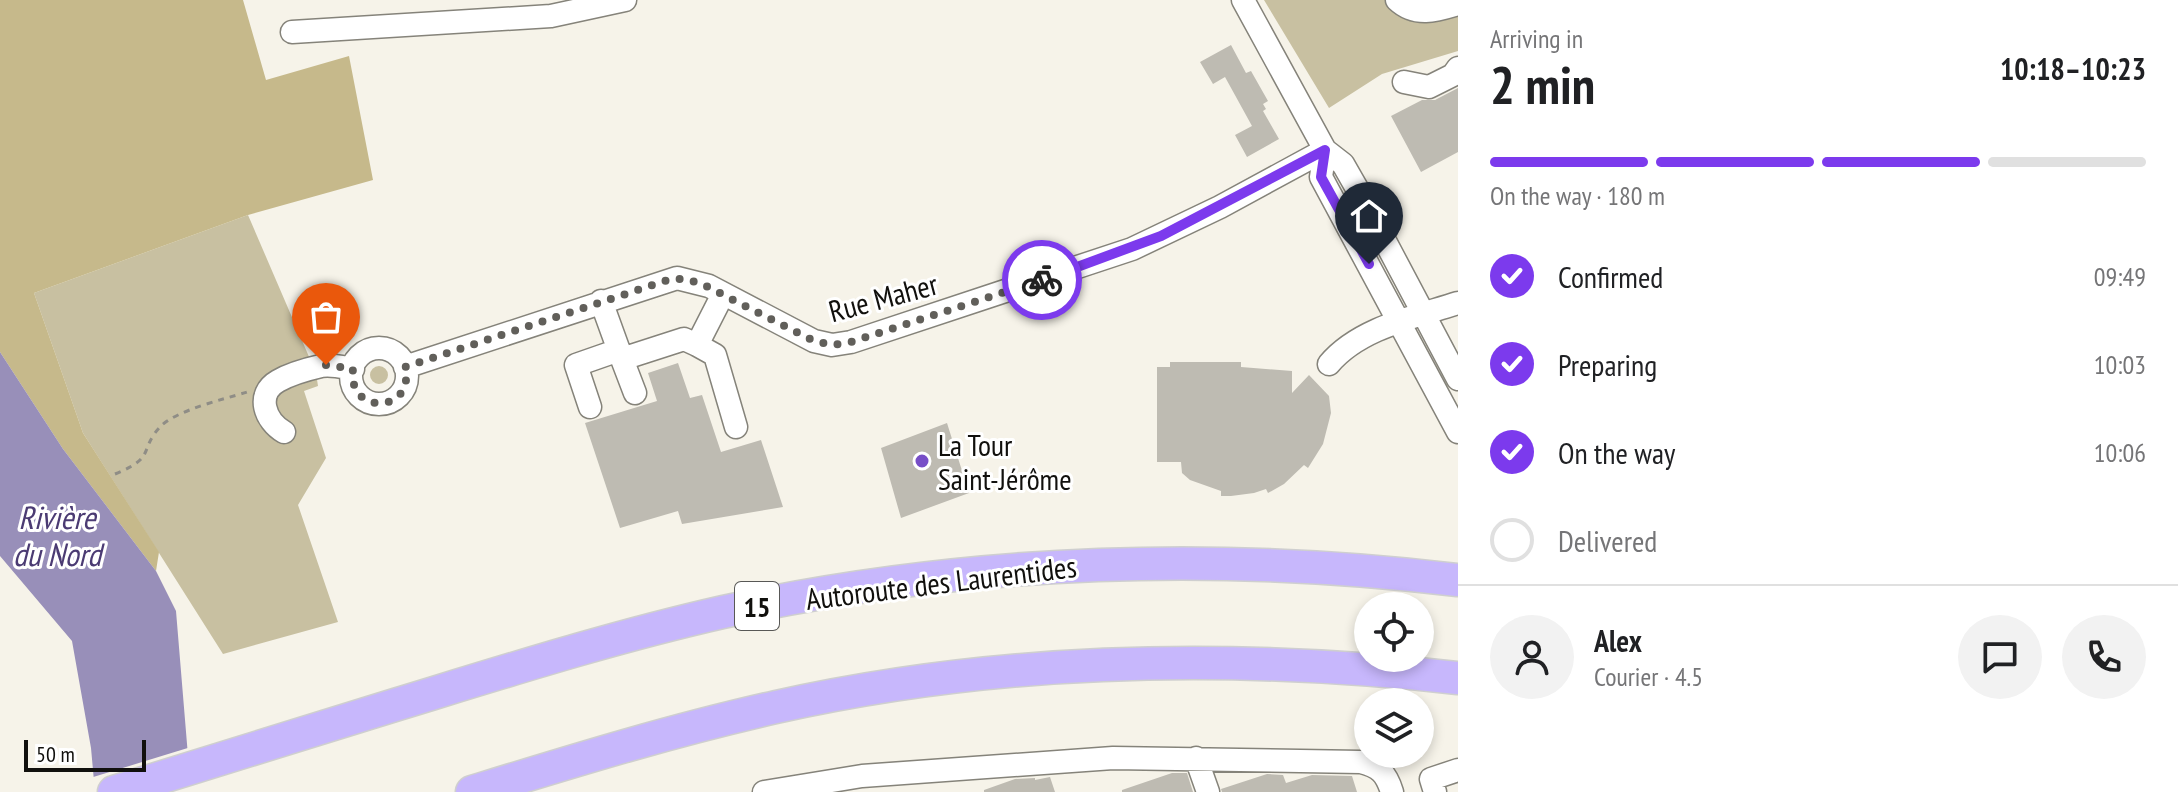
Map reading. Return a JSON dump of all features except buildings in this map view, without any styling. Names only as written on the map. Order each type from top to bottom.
[{"type":"highway","name":"Autoroute des Laurentides","points":[[114,792],[628,635],[743,608],[874,585],[990,572],[1116,564],[1282,565],[1458,580]]},
{"type":"highway","points":[[472,792],[721,720],[831,696],[950,678],[1091,666],[1220,663],[1337,667],[1458,678]]},
{"type":"street","points":[[292,32],[551,16],[625,0]]},
{"type":"street","points":[[1243,0],[1325,150],[1343,164],[1425,313],[1449,339],[1458,379]]},
{"type":"street","points":[[1397,0],[1413,11],[1434,12],[1458,4]]},
{"type":"street","points":[[1404,82],[1429,87],[1453,75],[1458,68]]},
{"type":"street","points":[[1325,150],[1321,177],[1458,432]]},
{"type":"street","name":"Rue Maher","points":[[405,367],[677,278],[702,284],[814,341],[832,345],[851,342],[1132,249],[1220,207],[1325,150]]},
{"type":"street","points":[[697,345],[723,294]]},
{"type":"street","points":[[601,301],[635,393]]},
{"type":"street","points":[[1329,364],[1347,346],[1401,322],[1458,303]]},
{"type":"street","points":[[590,407],[576,365],[684,339],[715,355],[736,427]]},
{"type":"street","points":[[1416,351],[1449,339]]},
{"type":"street","points":[[380,348],[395,353],[405,367],[407,380],[393,400],[370,402],[357,392],[352,382],[353,369],[362,354],[380,348]]},
{"type":"street","points":[[284,432],[272,424],[265,411],[265,399],[274,384],[322,366],[353,369]]},
{"type":"street","points":[[764,792],[777,788],[882,783],[1113,758],[1196,758],[1361,762],[1376,766],[1386,774],[1392,792]]},
{"type":"street","points":[[1196,758],[1208,792]]},
{"type":"path","points":[[115,474],[141,461],[160,427],[171,419],[274,384]]},
{"type":"shaded area","points":[[0,0],[243,0],[266,80],[349,56],[373,180],[248,215],[34,293],[83,433],[159,552],[156,571],[63,449],[0,352]]},
{"type":"shaded area","points":[[1264,0],[1458,0],[1458,51],[1382,74],[1329,108]]},
{"type":"shaded area","points":[[248,215],[316,373],[318,386],[304,391],[326,458],[298,505],[338,622],[223,654],[83,433],[34,293]]},
{"type":"shaded area","points":[[379,366],[388,375],[379,384],[370,375]]},
{"type":"water","name":"Rivière du Nord","points":[[0,352],[63,449],[156,571],[176,611],[188,756],[95,792],[91,748],[72,641],[0,556]]},
{"type":"pier","points":[[191,747],[185,792],[91,792],[90,778]]},
{"type":"way so far","points":[[326,365],[353,369],[352,382],[360,395],[370,402],[386,403],[400,395],[404,388],[407,376],[405,367],[677,278],[702,284],[814,341],[832,345],[851,342],[1042,280]]},
{"type":"place","name":"La Tour Saint-Jérôme","points":[[922,461]]},
{"type":"route","points":[[1042,280],[1161,236],[1325,150],[1321,177],[1369,264]]}]
